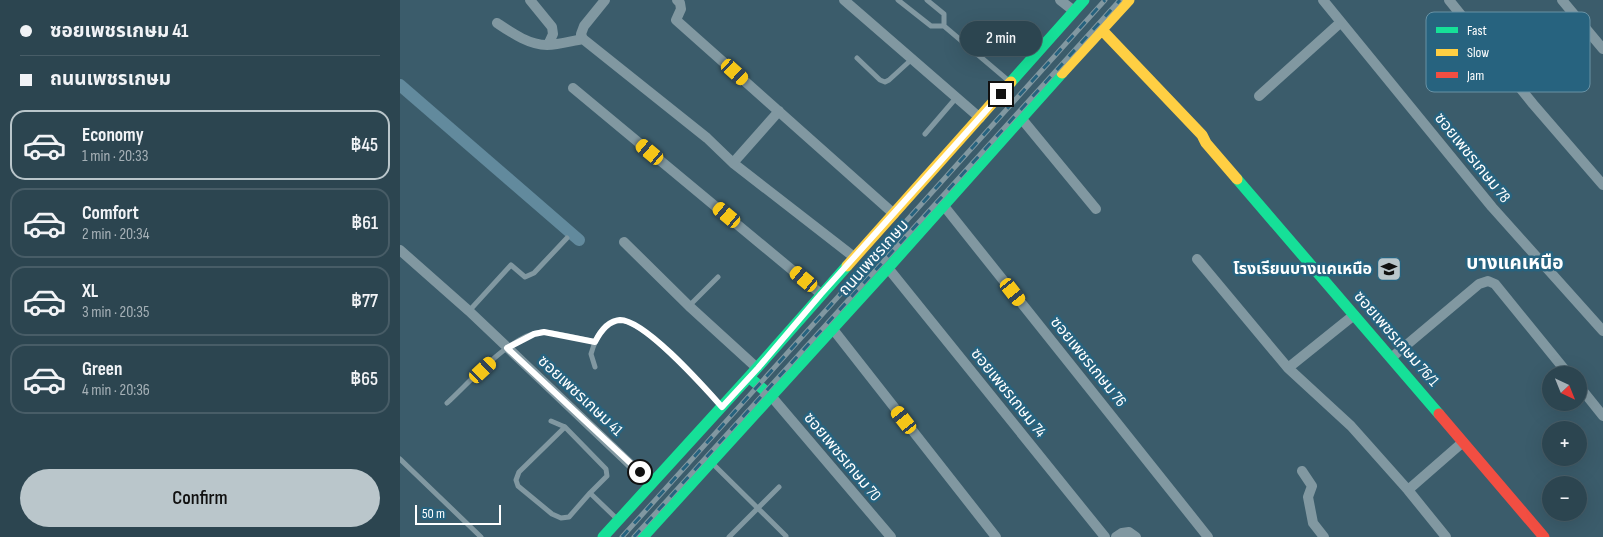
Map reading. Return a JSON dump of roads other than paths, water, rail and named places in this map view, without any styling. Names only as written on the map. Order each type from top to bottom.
[{"type":"main road","name":"ถนนเพชรเกษม","points":[[643,537],[711,462],[749,377],[1084,0]]},
{"type":"main road","name":"ถนนเพชรเกษม","points":[[603,537],[651,484],[732,417],[771,396],[1129,0]]},
{"type":"main road","name":"ซอยเพชรเกษม 76/1","points":[[1102,30],[1202,134],[1206,143],[1544,537]]},
{"type":"main road","points":[[749,377],[771,396]]},
{"type":"street","points":[[530,0],[552,27],[553,34],[548,46]]},
{"type":"street","points":[[606,0],[584,26],[580,34],[582,39],[707,138],[733,163],[854,257]]},
{"type":"street","points":[[677,0],[680,3],[681,9],[676,20],[894,214]]},
{"type":"street","points":[[844,0],[980,118]]},
{"type":"street","points":[[1060,0],[1074,11]]},
{"type":"street","name":"ซอยเพชรเกษม 78","points":[[1323,0],[1492,207],[1601,326]]},
{"type":"street","points":[[1449,0],[1459,12]]},
{"type":"street","points":[[1562,0],[1572,12]]},
{"type":"street","points":[[1258,96],[1341,22]]},
{"type":"street","points":[[497,24],[528,41],[548,46],[582,39]]},
{"type":"street","points":[[1590,33],[1603,49]]},
{"type":"street","points":[[574,88],[821,294]]},
{"type":"street","points":[[1523,92],[1603,185]]},
{"type":"street","points":[[733,163],[779,111]]},
{"type":"street","points":[[1021,118],[1096,209]]},
{"type":"street","name":"ซอยเพชรเกษม 76","points":[[944,206],[1208,537]]},
{"type":"street","points":[[624,242],[689,306],[758,368]]},
{"type":"street","name":"ซอยเพชรเกษม 41","points":[[400,250],[468,311],[651,484]]},
{"type":"street","points":[[1198,260],[1288,368],[1351,426],[1408,490],[1446,537]]},
{"type":"street","name":"ซอยเพชรเกษม 74","points":[[888,268],[1105,537]]},
{"type":"street","points":[[1391,358],[1479,284],[1488,281],[1495,284],[1562,366]]},
{"type":"street","points":[[1288,368],[1354,315]]},
{"type":"street","points":[[832,328],[996,537]]},
{"type":"street","name":"ซอยเพชรเกษม 70","points":[[771,396],[891,537]]},
{"type":"street","points":[[1588,397],[1603,416]]},
{"type":"street","points":[[1408,490],[1463,442]]},
{"type":"street","points":[[1302,471],[1312,486],[1308,498],[1313,523],[1324,537]]},
{"type":"street","points":[[1116,537],[1130,532],[1136,537]]},
{"type":"lane","points":[[898,0],[931,26],[944,26],[1011,82]]},
{"type":"lane","points":[[926,0],[944,14],[944,26]]},
{"type":"lane","points":[[857,58],[880,80],[885,82],[912,59]]},
{"type":"lane","points":[[925,134],[956,97]]},
{"type":"lane","points":[[468,311],[511,265],[525,277],[534,273],[567,238]]},
{"type":"lane","points":[[689,306],[718,277]]},
{"type":"lane","points":[[595,367],[590,354],[600,331],[618,320],[627,321],[661,345],[732,417]]},
{"type":"lane","points":[[447,403],[507,348],[534,334],[544,332],[595,342]]},
{"type":"lane","points":[[551,421],[565,427],[606,469],[607,476],[569,517],[561,518],[552,514],[518,486],[516,480],[519,472],[565,427]]},
{"type":"lane","points":[[400,459],[481,537]]},
{"type":"lane","points":[[711,462],[786,536]]},
{"type":"lane","points":[[729,537],[779,487]]},
{"type":"lane","points":[[590,493],[618,520]]},
{"type":"waterway","points":[[400,85],[579,240]]},
{"type":"railway","points":[[622,537],[1105,0]]},
{"type":"railway","points":[[634,537],[1120,0]]},
{"type":"place","name":"โรงเรียนบางแคเหนือ","points":[[1389,269]]},
{"type":"district","name":"บางแคเหนือ","points":[[1515,263]]}]
